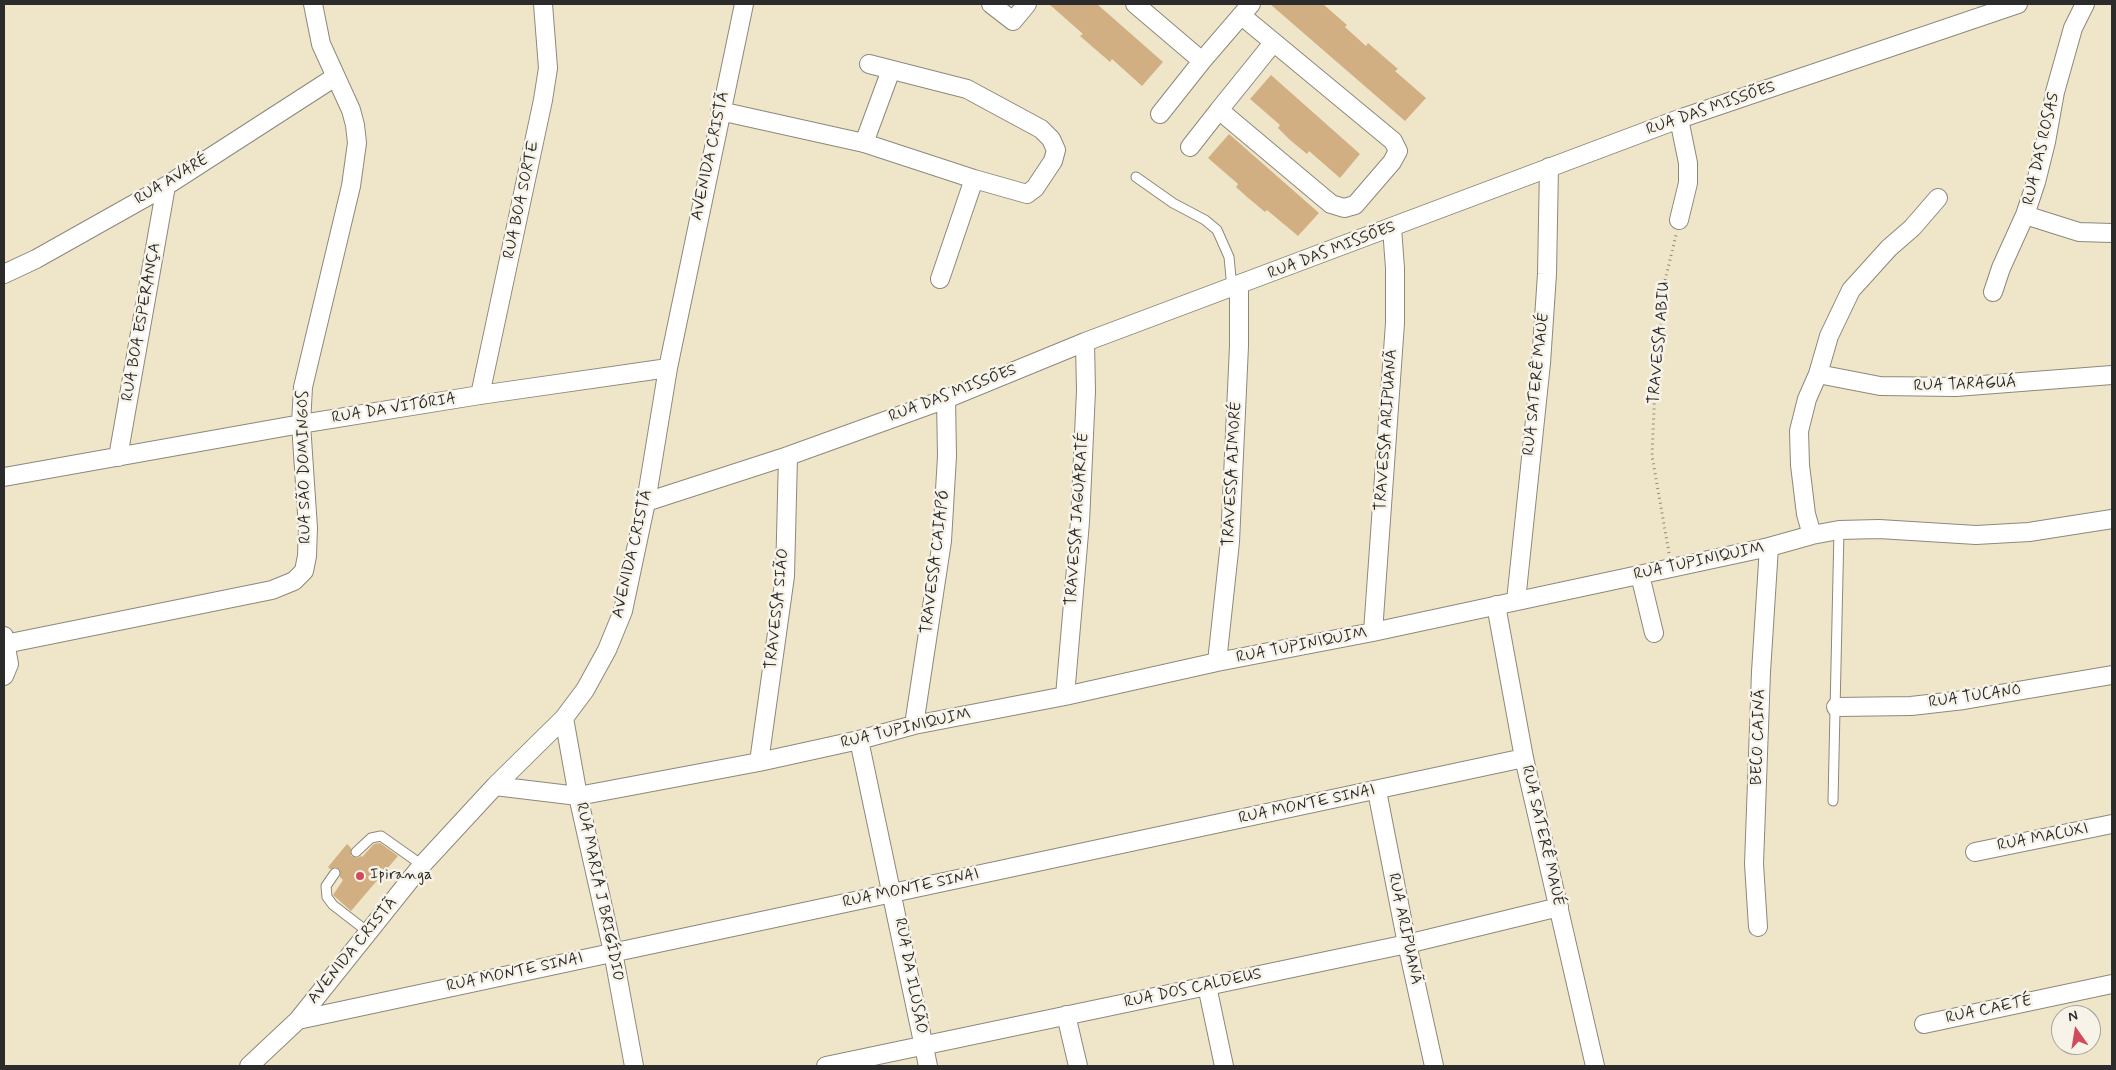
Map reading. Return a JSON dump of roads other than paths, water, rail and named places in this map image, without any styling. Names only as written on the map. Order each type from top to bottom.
[{"type":"street","name":"RUA SÃO DOMINGOS","points":[[4,676],[9,664],[5,640],[272,590],[294,581],[304,571],[308,556],[308,528],[301,406],[306,367],[352,186],[357,143],[351,110],[321,44],[313,4]]},
{"type":"street","name":"RUA BOA SORTE","points":[[480,395],[543,100],[548,68],[543,4]]},
{"type":"street","name":"AVENIDA CRISTÃ","points":[[249,1066],[298,1020],[422,865],[495,786],[564,718],[585,690],[602,658],[622,611],[646,502],[668,368],[720,111],[744,4]]},
{"type":"street","points":[[991,4],[1013,21],[1027,4]]},
{"type":"street","points":[[1135,4],[1202,61]]},
{"type":"street","name":"RUA DAS MISSÕES","points":[[646,502],[788,456],[946,399],[1085,342],[1679,119],[2018,4]]},
{"type":"street","name":"RUA DAS ROSAS","points":[[1993,292],[2000,268],[2026,215],[2046,142],[2055,92],[2073,28],[2085,4]]},
{"type":"street","points":[[1160,114],[1202,61],[1247,10],[1273,43],[1393,141],[1398,151],[1392,162],[1355,205],[1344,208],[1331,204],[1219,110]]},
{"type":"street","points":[[1190,147],[1273,43]]},
{"type":"street","points":[[720,111],[864,143],[974,179],[1027,194],[1035,188],[1053,161],[1056,150],[1051,138],[1040,129],[967,89],[869,64]]},
{"type":"street","points":[[864,143],[891,70]]},
{"type":"street","name":"RUA AVARÉ","points":[[4,274],[36,259],[166,186],[335,77]]},
{"type":"street","points":[[1679,119],[1688,163],[1688,183],[1679,220]]},
{"type":"street","name":"RUA SATERÊ MAUÉ","points":[[1516,601],[1542,353],[1547,274],[1549,167]]},
{"type":"street","points":[[940,279],[974,179]]},
{"type":"street","name":"RUA BOA ESPERANÇA","points":[[118,458],[166,186]]},
{"type":"street","points":[[1812,535],[1804,504],[1799,431],[1807,399],[1818,374],[1829,336],[1851,290],[1889,248],[1912,228],[1938,198]]},
{"type":"street","points":[[2026,215],[2079,232],[2112,233]]},
{"type":"street","name":"TRAVESSA ARIPUANÃ","points":[[1373,632],[1395,323],[1395,268],[1392,228]]},
{"type":"street","name":"TRAVESSA AIMORÉ","points":[[1217,662],[1230,542],[1239,346],[1235,287]]},
{"type":"street","name":"TRAVESSA JAGUARATÉ","points":[[1065,696],[1080,522],[1086,391],[1085,342]]},
{"type":"street","name":"RUA DA VITÓRIA","points":[[4,478],[301,424],[480,395],[668,368]]},
{"type":"street","name":"RUA TARAGUÁ","points":[[1818,374],[1880,386],[1946,387],[2112,375]]},
{"type":"street","name":"TRAVESSA CAIAPÓ","points":[[914,725],[942,541],[946,456],[946,399]]},
{"type":"street","name":"TRAVESSA SIÃO","points":[[758,762],[785,576],[788,456]]},
{"type":"street","name":"RUA TUPINIQUIM","points":[[495,786],[578,796],[758,762],[860,740],[914,725],[1065,696],[1217,662],[1373,632],[1769,547],[1812,535],[1839,530],[1879,529],[1976,535],[2029,532],[2112,519]]},
{"type":"street","name":"BECO CAINÃ","points":[[1758,928],[1754,864],[1761,672],[1769,547]]},
{"type":"street","points":[[1640,575],[1654,633]]},
{"type":"street","name":"RUA SATERÊ MAUÉ","points":[[1496,605],[1524,758],[1595,1066]]},
{"type":"street","name":"RUA TUCANO","points":[[1836,707],[1911,706],[1964,700],[2112,675]]},
{"type":"street","name":"RUA MARIA J BRIGÍDIO","points":[[564,718],[578,796],[613,952],[634,1066]]},
{"type":"street","name":"RUA DA ILUSÃO","points":[[860,740],[928,1066]]},
{"type":"street","name":"RUA MONTE SINAI","points":[[298,1020],[1524,758]]},
{"type":"street","name":"RUA ARIPUANÃ","points":[[1376,791],[1406,944],[1434,1066]]},
{"type":"street","name":"RUA MACUXI","points":[[1975,852],[2112,824]]},
{"type":"street","name":"RUA DOS CALDEUS","points":[[826,1066],[1406,944],[1559,907]]},
{"type":"street","name":"RUA CAETÉ","points":[[1924,1024],[2112,984]]},
{"type":"street","points":[[1207,986],[1224,1066]]},
{"type":"street","points":[[1066,1015],[1078,1066]]},
{"type":"lane","points":[[1136,177],[1173,203],[1205,220],[1217,230],[1229,256],[1235,287]]},
{"type":"lane","points":[[1833,801],[1839,530]]},
{"type":"lane","points":[[356,852],[370,838],[380,836],[422,865]]},
{"type":"lane","points":[[335,873],[326,886],[327,897],[333,905],[368,932]]},
{"type":"place","name":"Ipiranga","points":[[360,876]]}]
